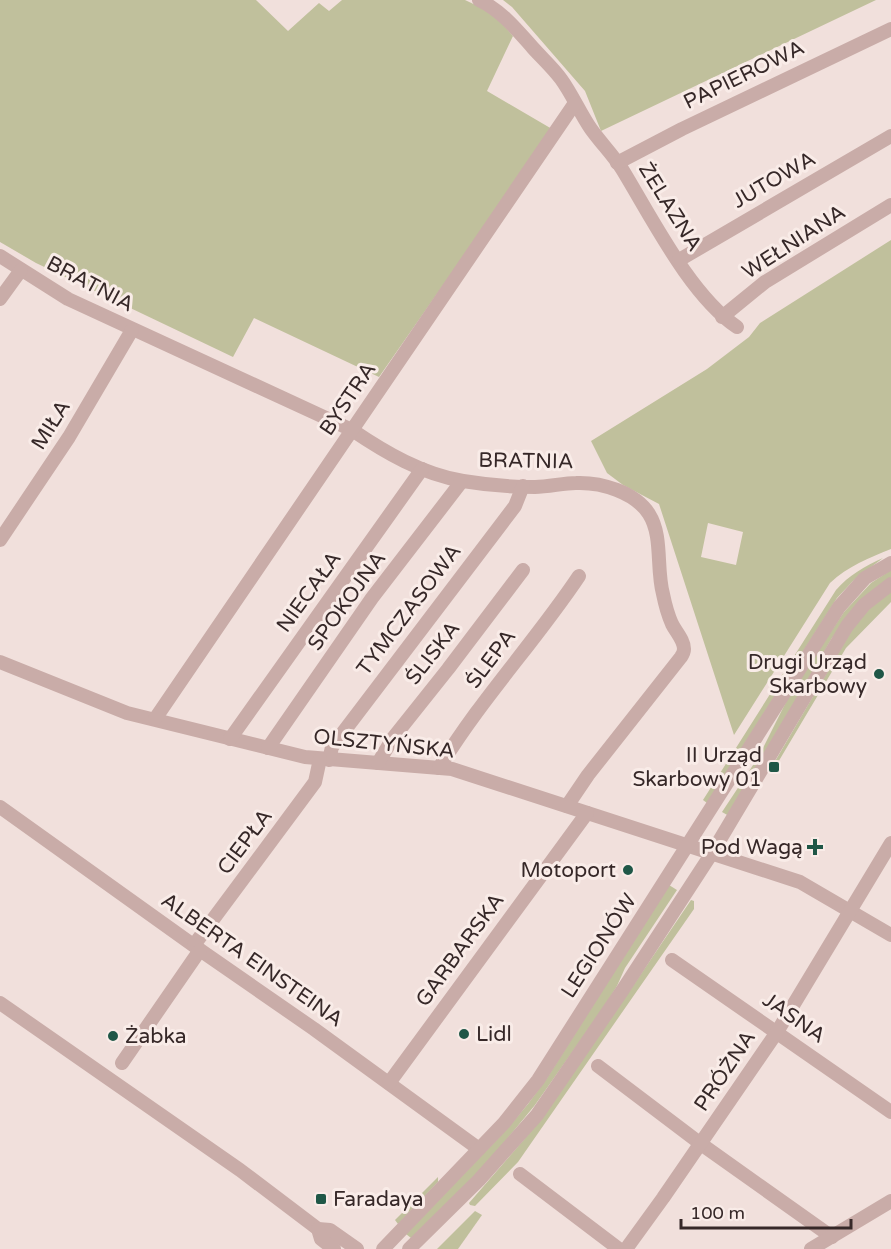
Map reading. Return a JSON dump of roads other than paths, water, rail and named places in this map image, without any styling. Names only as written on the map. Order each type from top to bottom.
[{"type":"street","name":"ŻELAZNA","points":[[479,0],[507,19],[561,79],[591,129],[618,163],[710,305],[737,327]]},
{"type":"street","name":"PAPIEROWA","points":[[618,163],[682,129],[891,29]]},
{"type":"street","name":"BYSTRA","points":[[155,719],[575,103]]},
{"type":"street","name":"JUTOWA","points":[[679,260],[891,136]]},
{"type":"street","name":"WEŁNIANA","points":[[722,317],[765,282],[891,205]]},
{"type":"street","name":"BRATNIA","points":[[0,256],[68,299],[352,430],[374,445],[422,469],[462,481],[538,487],[578,483],[602,486],[621,492],[639,503],[653,521],[662,592],[672,623],[683,643],[684,651],[588,775],[567,806]]},
{"type":"street","points":[[0,299],[21,270]]},
{"type":"street","name":"MIŁA","points":[[0,540],[69,437],[132,330]]},
{"type":"street","name":"NIECAŁA","points":[[230,739],[422,469]]},
{"type":"street","name":"SPOKOJNA","points":[[268,748],[372,598],[462,481]]},
{"type":"street","name":"TYMCZASOWA","points":[[324,759],[515,506],[523,486]]},
{"type":"street","name":"LEGIONÓW","points":[[383,1249],[504,1123],[538,1080],[839,606],[865,578],[891,563]]},
{"type":"street","name":"ŚLISKA","points":[[378,763],[393,738],[523,570]]},
{"type":"street","name":"ŚLEPA","points":[[439,768],[450,749],[579,576]]},
{"type":"street","name":"LEGIONÓW","points":[[409,1249],[479,1180],[537,1115],[622,991],[712,853],[847,626],[864,605],[891,584]]},
{"type":"street","name":"OLSZTYŃSKA","points":[[0,662],[127,713],[268,748],[324,759],[452,769],[800,882],[891,935]]},
{"type":"street","name":"CIEPŁA","points":[[122,1063],[197,948],[315,782],[324,759]]},
{"type":"street","name":"ALBERTA EINSTEINA","points":[[0,807],[479,1149]]},
{"type":"street","name":"GARBARSKA","points":[[389,1083],[587,813]]},
{"type":"street","name":"PRÓŻNA","points":[[626,1249],[777,1032],[891,843]]},
{"type":"street","name":"JASNA","points":[[672,960],[891,1112]]},
{"type":"street","points":[[0,1003],[231,1163],[318,1228],[330,1230],[357,1249]]},
{"type":"street","points":[[598,1066],[701,1144],[832,1237]]},
{"type":"street","points":[[519,1174],[619,1249]]},
{"type":"street","points":[[811,1249],[891,1202]]},
{"type":"street","points":[[318,1228],[321,1239],[334,1249]]},
{"type":"place","name":"Drugi Urząd Skarbowy","points":[[879,674]]},
{"type":"place","name":"II Urząd Skarbowy 01","points":[[774,767]]},
{"type":"place","name":"Pod Wagą","points":[[815,847]]},
{"type":"place","name":"Motoport","points":[[628,870]]},
{"type":"place","name":"Lidl","points":[[464,1034]]},
{"type":"place","name":"Żabka","points":[[113,1036]]},
{"type":"place","name":"Faradaya","points":[[321,1199]]}]
